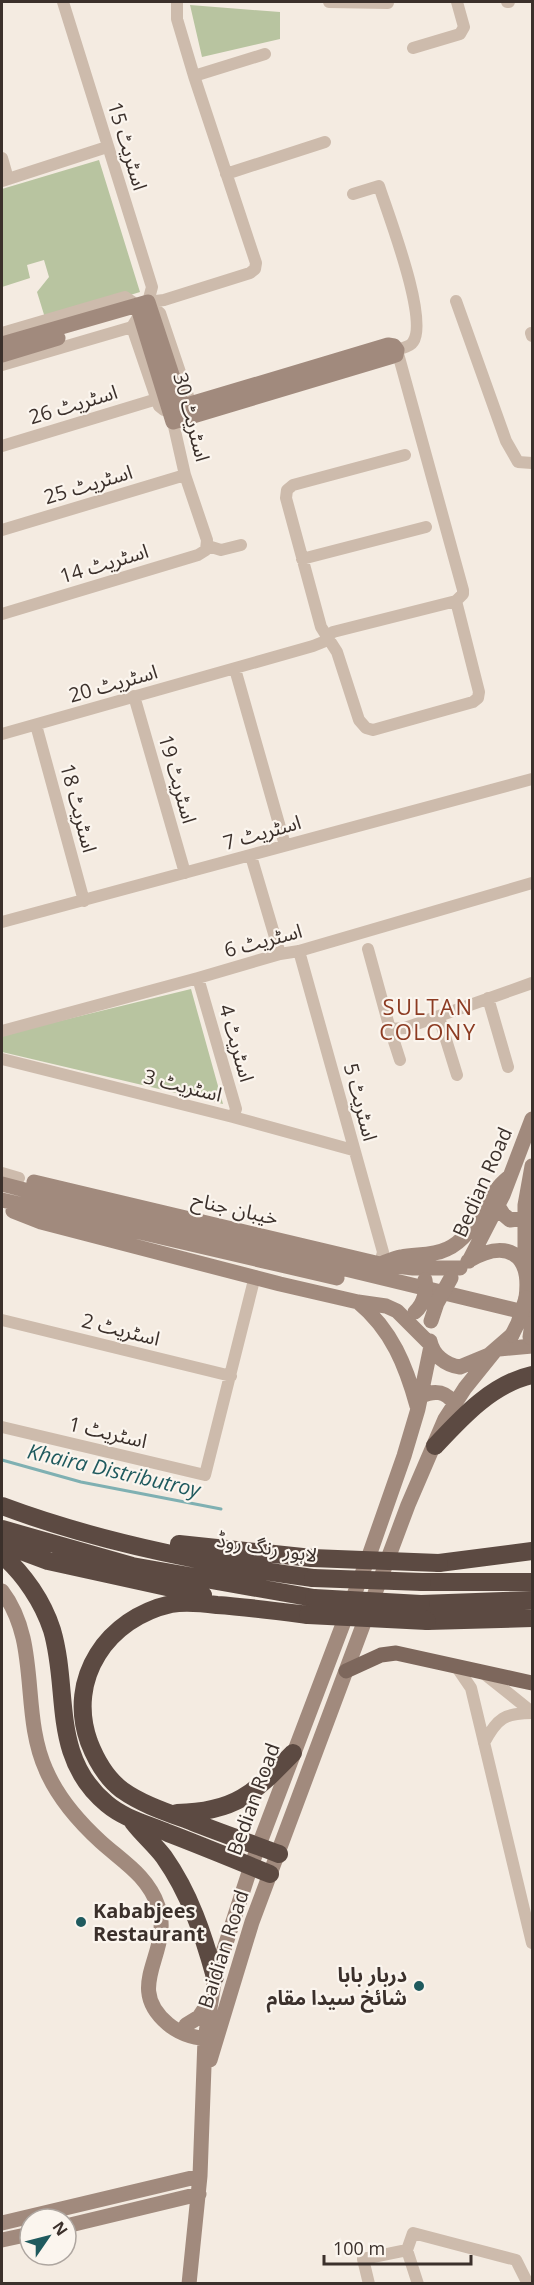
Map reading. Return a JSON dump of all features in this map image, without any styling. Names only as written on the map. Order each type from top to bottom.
[{"type":"highway","points":[[435,1446],[478,1404],[512,1381],[532,1375]]},
{"type":"highway","name":"لاہور رنگ روڈ","points":[[2,1506],[62,1527],[111,1540],[228,1565],[313,1578],[422,1582],[532,1582]]},
{"type":"highway","points":[[2,1528],[132,1566],[311,1607]]},
{"type":"highway","points":[[111,1540],[169,1542],[312,1558],[439,1563],[532,1551]]},
{"type":"highway","points":[[2,1544],[48,1561],[248,1607]]},
{"type":"highway","points":[[2,1555],[22,1576],[46,1613],[56,1650],[66,1735],[75,1762],[96,1793],[131,1820],[164,1857],[182,1884],[196,1916],[215,1977]]},
{"type":"highway","points":[[424,1612],[532,1600]]},
{"type":"highway","points":[[279,1854],[169,1814],[135,1798],[122,1789],[100,1765],[84,1729],[83,1701],[88,1675],[95,1658],[115,1632],[126,1623],[154,1610],[188,1602],[248,1607],[311,1607],[532,1618]]},
{"type":"highway","points":[[169,1814],[216,1810],[244,1799],[293,1753]]},
{"type":"highway","points":[[131,1820],[270,1874]]},
{"type":"main road","points":[[2,344],[141,312]]},
{"type":"main road","points":[[2,355],[141,312]]},
{"type":"main road","name":"اسٹریٹ 30","points":[[141,312],[180,410]]},
{"type":"main road","points":[[180,410],[393,356],[397,350]]},
{"type":"main road","name":"Bedian Road","points":[[460,1269],[498,1206],[532,1119]]},
{"type":"main road","points":[[435,1446],[454,1403],[496,1350],[512,1335],[523,1311],[528,1271],[525,1205],[532,1166]]},
{"type":"main road","name":"خیبان جناح","points":[[2,1178],[19,1179],[383,1265],[413,1269],[460,1269]]},
{"type":"main road","points":[[397,1311],[403,1309],[415,1312],[421,1306],[425,1280],[418,1275],[391,1271],[383,1265],[400,1257],[436,1253],[452,1247],[467,1233],[498,1186],[508,1178]]},
{"type":"main road","points":[[2,1184],[532,1314]]},
{"type":"main road","points":[[2,1200],[410,1294],[532,1334]]},
{"type":"main road","points":[[2,1206],[41,1222],[358,1302],[377,1304],[397,1311],[443,1360],[456,1366],[476,1362],[532,1334]]},
{"type":"main road","points":[[498,1206],[510,1220],[525,1218]]},
{"type":"main road","points":[[430,1345],[431,1321],[437,1303],[460,1269],[486,1252],[499,1250],[518,1257],[528,1271]]},
{"type":"main road","points":[[358,1302],[376,1319],[399,1352],[420,1402],[430,1392],[438,1392],[454,1403]]},
{"type":"main road","name":"Bedian Road","points":[[189,2283],[200,2176],[204,2077],[213,2033],[211,1996],[215,1977],[258,1846],[370,1553],[420,1402],[430,1345]]},
{"type":"main road","name":"Baidian Road","points":[[213,2033],[408,1505],[435,1446]]},
{"type":"main road","points":[[2,1591],[22,1634],[38,1749],[55,1790],[80,1821],[136,1871],[153,1894],[158,1907],[161,1920],[159,1945],[147,1992],[154,2010],[182,2033],[213,2033]]},
{"type":"main road","points":[[346,1671],[381,1655],[396,1653],[532,1683]]},
{"type":"main road","points":[[186,2025],[199,2017],[211,1996]]},
{"type":"main road","points":[[167,2023],[186,2025],[213,2033]]},
{"type":"main road","points":[[78,2208],[200,2176]]},
{"type":"main road","points":[[78,2223],[198,2194]]},
{"type":"main road","points":[[2,2223],[18,2222]]},
{"type":"main road","points":[[2,2241],[18,2237]]},
{"type":"street","name":"اسٹریٹ 15","points":[[63,2],[152,287],[141,312],[157,399]]},
{"type":"street","points":[[2,365],[141,312],[164,300],[250,273],[255,269],[255,254],[226,174],[177,19],[177,2]]},
{"type":"street","points":[[328,2],[388,3]]},
{"type":"street","points":[[413,48],[460,34],[464,27],[457,2]]},
{"type":"street","points":[[194,76],[265,54]]},
{"type":"street","points":[[226,174],[325,142]]},
{"type":"street","points":[[2,158],[5,180],[107,147]]},
{"type":"street","points":[[353,194],[379,186],[416,304],[417,329],[414,340],[412,344],[397,350],[463,590],[463,594],[456,601],[479,692],[478,698],[473,702],[373,729],[366,728],[359,720],[337,652],[321,627],[286,498],[287,490],[293,485],[405,455]]},
{"type":"street","points":[[2,333],[125,297],[141,312],[160,313],[180,410]]},
{"type":"street","points":[[456,301],[506,441],[518,462],[532,463]]},
{"type":"street","points":[[157,399],[159,406],[164,410],[180,410],[205,393]]},
{"type":"street","name":"اسٹریٹ 26","points":[[2,446],[157,399]]},
{"type":"street","name":"اسٹریٹ 30","points":[[180,410],[185,475],[207,543]]},
{"type":"street","name":"اسٹریٹ 25","points":[[2,530],[185,475]]},
{"type":"street","points":[[302,559],[426,527]]},
{"type":"street","points":[[207,543],[221,550],[241,544]]},
{"type":"street","name":"اسٹریٹ 14","points":[[2,614],[198,555],[207,543]]},
{"type":"street","name":"اسٹریٹ 20","points":[[2,735],[318,645],[333,632],[456,601]]},
{"type":"street","points":[[235,669],[285,846]]},
{"type":"street","name":"اسٹریٹ 19","points":[[134,696],[184,873]]},
{"type":"street","name":"اسٹریٹ 18","points":[[36,725],[84,901]]},
{"type":"street","name":"اسٹریٹ 7","points":[[2,922],[532,779]]},
{"type":"street","points":[[251,856],[280,954]]},
{"type":"street","name":"اسٹریٹ 6","points":[[2,1031],[280,954],[299,951],[532,883]]},
{"type":"street","points":[[368,950],[400,1060]]},
{"type":"street","name":"اسٹریٹ 5","points":[[299,951],[383,1252],[383,1265]]},
{"type":"street","name":"اسٹریٹ 4","points":[[198,978],[236,1109],[232,1117]]},
{"type":"street","points":[[390,1029],[405,1028],[439,1017],[532,983]]},
{"type":"street","points":[[488,998],[508,1067]]},
{"type":"street","points":[[439,1017],[458,1075]]},
{"type":"street","name":"اسٹریٹ 3","points":[[2,1059],[353,1150]]},
{"type":"street","points":[[2,1173],[19,1179]]},
{"type":"street","points":[[231,1376],[255,1276]]},
{"type":"street","name":"اسٹریٹ 2","points":[[2,1320],[231,1376]]},
{"type":"street","name":"اسٹریٹ 1","points":[[2,1427],[205,1475],[231,1376]]},
{"type":"street","points":[[456,1666],[471,1689],[532,1943]]},
{"type":"street","points":[[481,1671],[532,1712]]},
{"type":"street","points":[[484,1743],[493,1726],[504,1717],[532,1712]]},
{"type":"street","points":[[418,2283],[407,2250],[413,2234],[516,2260],[528,2283]]},
{"type":"street","points":[[369,2283],[363,2259],[407,2250]]},
{"type":"green space","points":[[190,5],[280,12],[280,39],[202,57]]},
{"type":"green space","points":[[99,160],[140,292],[46,321],[37,292],[49,277],[44,260],[27,265],[30,278],[2,287],[2,189]]},
{"type":"green space","points":[[191,989],[223,1104],[2,1052],[2,1035]]},
{"type":"waterway","name":"Khaira Distributroy","points":[[2,1460],[81,1482],[221,1509]]},
{"type":"place","name":"Kababjees Restaurant","points":[[81,1922]]},
{"type":"place","name":"دربار بابا شائخ سیدا مقام","points":[[419,1986]]},
{"type":"district","name":"SULTAN COLONY","points":[[428,1018]]}]
